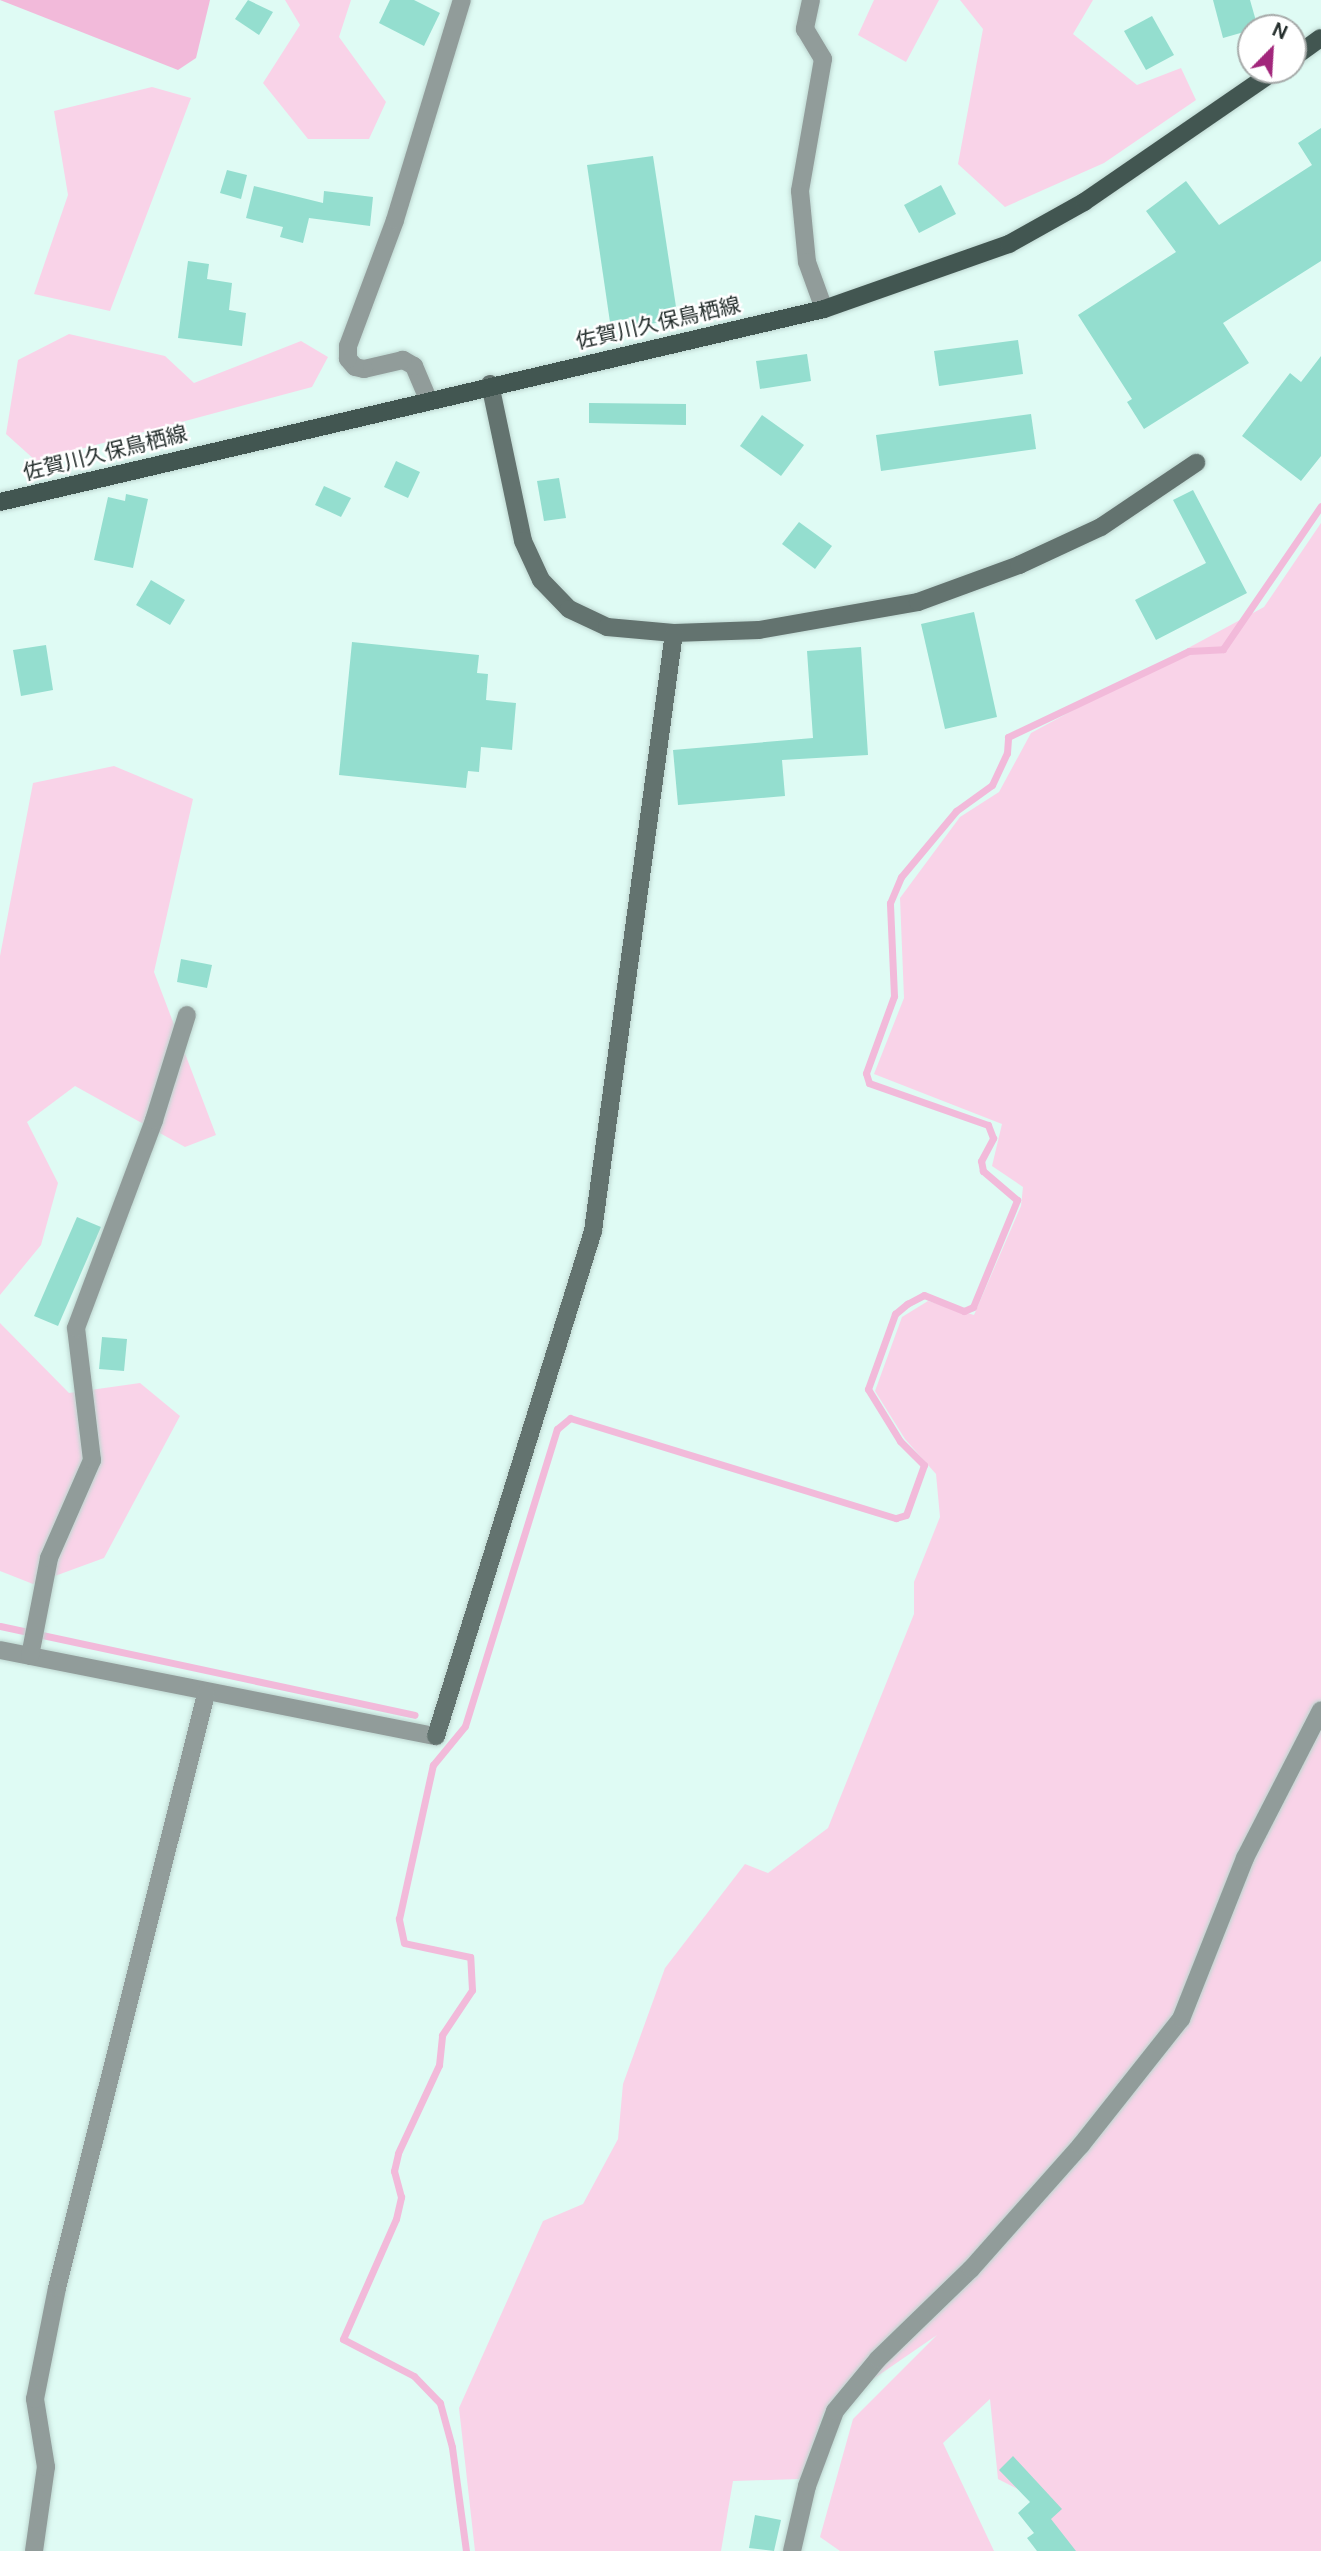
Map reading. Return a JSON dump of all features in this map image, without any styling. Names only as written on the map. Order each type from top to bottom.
[{"type":"main road","name":"佐賀川久保鳥栖線","points":[[0,502],[490,384],[824,309],[1009,244],[1084,202],[1256,84]]},
{"type":"street","points":[[428,399],[414,366],[403,360],[365,369],[355,367],[348,359],[348,346],[395,220],[462,0]]},
{"type":"street","points":[[811,0],[805,29],[823,60],[800,191],[807,262],[824,309]]},
{"type":"street","points":[[490,384],[523,541],[541,580],[569,609],[607,627],[674,633],[759,630],[918,602],[1019,565],[1101,527],[1196,463]]},
{"type":"street","points":[[0,1650],[206,1693],[436,1736],[593,1231],[674,633]]},
{"type":"street","points":[[30,1656],[49,1558],[92,1460],[76,1328],[154,1120],[187,1016]]},
{"type":"street","points":[[34,2551],[46,2467],[35,2399],[57,2288],[206,1693]]},
{"type":"street","points":[[792,2551],[807,2486],[835,2411],[878,2359],[971,2269],[1081,2145],[1181,2019],[1235,1880],[1321,1710]]},
{"type":"shaded area","points":[[0,0],[210,0],[196,58],[178,70]]},
{"type":"shaded area","points":[[285,0],[351,0],[339,37],[386,102],[369,139],[308,139],[263,83],[300,25]]},
{"type":"shaded area","points":[[874,0],[939,0],[906,62],[858,35]]},
{"type":"shaded area","points":[[960,0],[1093,0],[1073,34],[1137,85],[1181,68],[1196,100],[1104,163],[1005,207],[958,164],[983,29]]},
{"type":"shaded area","points":[[152,87],[191,98],[110,311],[34,294],[68,195],[54,111]]},
{"type":"shaded area","points":[[69,334],[165,356],[194,383],[301,341],[328,357],[312,387],[36,461],[6,434],[18,360]]},
{"type":"shaded area","points":[[1321,523],[1321,2551],[1071,2551],[1039,2500],[998,2479],[990,2399],[943,2443],[994,2551],[840,2551],[820,2537],[853,2419],[937,2335],[824,2413],[800,2479],[733,2481],[721,2551],[475,2551],[459,2408],[543,2221],[583,2204],[618,2139],[623,2084],[665,1968],[745,1864],[768,1873],[828,1828],[914,1614],[914,1582],[940,1517],[936,1474],[905,1439],[875,1391],[902,1317],[928,1301],[974,1315],[1021,1206],[1023,1187],[992,1166],[1002,1124],[874,1074],[904,998],[900,898],[960,817],[999,792],[1031,733],[1264,607]]},
{"type":"shaded area","points":[[114,766],[193,799],[154,972],[216,1135],[185,1147],[75,1086],[27,1122],[58,1183],[41,1245],[0,1295],[0,956],[33,783]]},
{"type":"shaded area","points":[[0,1323],[69,1393],[140,1383],[180,1416],[104,1558],[33,1584],[0,1571]]},
{"type":"building","points":[[248,0],[273,12],[259,35],[235,19]]},
{"type":"building","points":[[390,0],[414,0],[440,13],[424,46],[379,23]]},
{"type":"building","points":[[1213,0],[1250,0],[1254,14],[1237,14],[1237,34],[1223,38]]},
{"type":"building","points":[[1152,16],[1174,55],[1146,70],[1124,31]]},
{"type":"building","points":[[1321,128],[1321,261],[1223,323],[1249,363],[1144,429],[1127,402],[1132,399],[1078,315],[1176,252],[1146,211],[1186,181],[1219,225],[1312,165],[1298,143]]},
{"type":"building","points":[[653,156],[678,320],[611,329],[587,165]]},
{"type":"building","points":[[227,170],[247,175],[241,199],[220,193]]},
{"type":"building","points":[[941,185],[956,214],[919,233],[904,205]]},
{"type":"building","points":[[254,186],[323,203],[324,191],[373,197],[370,226],[309,218],[303,243],[280,237],[283,227],[246,218]]},
{"type":"building","points":[[188,261],[209,264],[207,279],[232,283],[229,310],[246,313],[242,346],[178,338]]},
{"type":"building","points":[[1018,340],[1023,374],[939,386],[934,351]]},
{"type":"building","points":[[807,354],[811,381],[760,389],[756,361]]},
{"type":"building","points":[[1321,356],[1321,456],[1301,481],[1242,436],[1290,373],[1301,382]]},
{"type":"building","points":[[589,403],[686,404],[686,425],[589,423]]},
{"type":"building","points":[[1031,414],[1036,449],[881,471],[876,435]]},
{"type":"building","points":[[762,415],[804,445],[781,476],[740,446]]},
{"type":"building","points":[[396,461],[420,472],[408,498],[384,487]]},
{"type":"building","points":[[559,478],[566,518],[544,521],[537,481]]},
{"type":"building","points":[[324,486],[351,498],[341,517],[315,505]]},
{"type":"building","points":[[1193,490],[1247,593],[1156,640],[1135,600],[1206,563],[1173,500]]},
{"type":"building","points":[[126,494],[148,499],[133,568],[94,560],[108,497],[125,501]]},
{"type":"building","points":[[799,522],[832,546],[815,569],[782,544]]},
{"type":"building","points":[[151,580],[185,600],[170,625],[136,605]]},
{"type":"building","points":[[974,612],[997,717],[945,729],[921,624]]},
{"type":"building","points":[[352,642],[479,655],[477,673],[488,674],[486,700],[516,703],[512,750],[481,747],[479,772],[468,771],[466,788],[339,775]]},
{"type":"building","points":[[46,645],[53,690],[21,696],[13,650]]},
{"type":"building","points":[[861,647],[868,755],[782,760],[785,796],[678,805],[673,750],[813,738],[807,651]]},
{"type":"building","points":[[181,959],[212,965],[207,988],[177,982]]},
{"type":"building","points":[[77,1217],[101,1227],[58,1326],[34,1316]]},
{"type":"building","points":[[102,1337],[127,1339],[124,1371],[99,1369]]},
{"type":"building","points":[[1013,2456],[1062,2509],[1051,2519],[1076,2551],[1037,2551],[1027,2538],[1034,2533],[1018,2513],[1030,2502],[999,2470]]},
{"type":"building","points":[[755,2515],[781,2520],[774,2551],[749,2548]]},
{"type":"waterway","points":[[466,2551],[452,2447],[440,2403],[414,2376],[343,2339],[396,2219],[401,2197],[394,2171],[398,2153],[439,2065],[442,2035],[472,1990],[470,1957],[404,1943],[399,1919],[433,1765],[465,1726],[557,1429],[570,1418],[896,1518],[906,1515],[924,1465],[900,1441],[868,1389],[895,1314],[907,1304],[924,1295],[964,1311],[973,1307],[1017,1200],[983,1171],[981,1161],[993,1138],[988,1125],[869,1083],[866,1073],[894,996],[890,903],[901,877],[956,811],[992,785],[1007,753],[1008,737],[1189,651],[1223,649],[1321,506]]},
{"type":"waterway","points":[[0,1626],[415,1715]]}]
